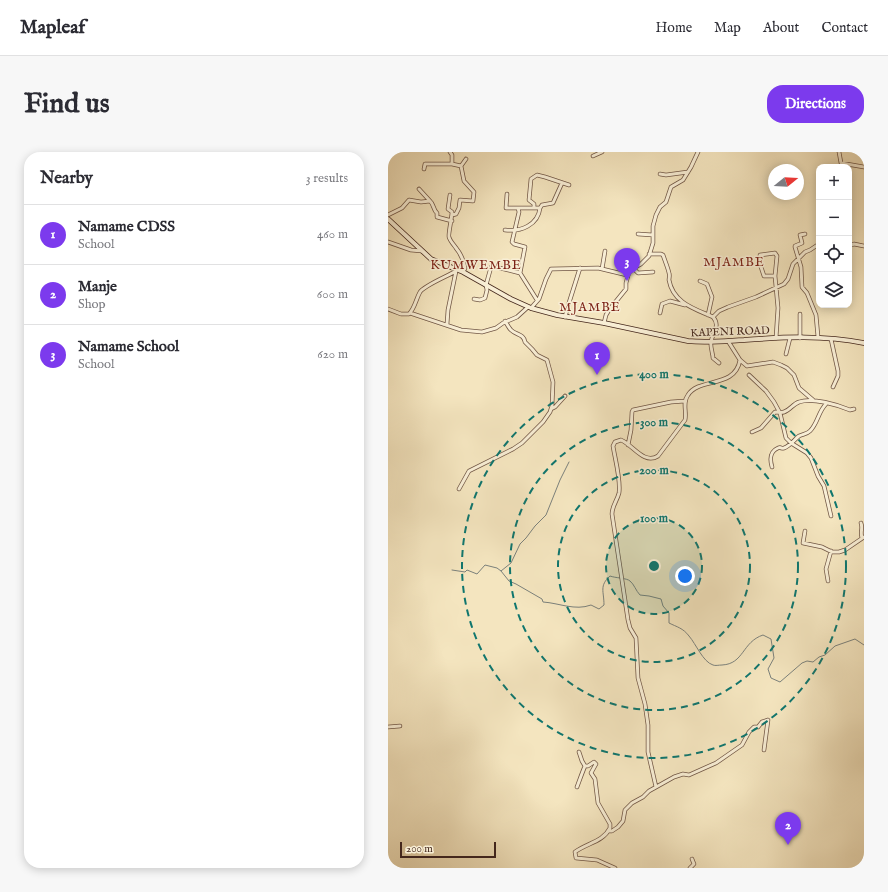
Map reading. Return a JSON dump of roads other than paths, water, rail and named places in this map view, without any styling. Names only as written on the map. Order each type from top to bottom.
[{"type":"main road","name":"KAPENI ROAD","points":[[388,219],[432,259],[456,271],[463,272],[530,308],[565,317],[604,323],[681,340],[711,342],[818,337],[864,343]]},
{"type":"street","points":[[450,152],[452,155],[452,164]]},
{"type":"street","points":[[593,156],[602,152]]},
{"type":"street","points":[[388,309],[405,315],[410,313],[429,320],[447,324],[461,330],[482,332],[496,328],[530,308],[537,300],[551,269],[602,269],[626,275],[633,268],[641,264],[649,254],[653,243],[653,223],[656,215],[660,207],[666,202],[671,187],[681,182],[698,152]]},
{"type":"street","points":[[839,152],[841,163],[864,167]]},
{"type":"street","points":[[452,215],[456,214],[460,200],[473,201],[474,192],[464,180],[461,166],[466,159]]},
{"type":"street","points":[[424,169],[425,164],[452,164],[461,166]]},
{"type":"street","points":[[660,174],[666,175],[688,172]]},
{"type":"street","points":[[534,208],[534,204],[529,200],[531,179],[537,175],[569,185]]},
{"type":"street","points":[[506,194],[506,208],[540,208],[542,205],[553,203],[562,183]]},
{"type":"street","points":[[419,189],[432,202],[435,212],[438,213],[437,217],[452,221]]},
{"type":"street","points":[[450,195],[448,209],[452,212],[452,221],[449,237],[462,256],[465,268],[463,272]]},
{"type":"street","points":[[388,215],[402,208],[409,200],[421,202],[430,201]]},
{"type":"street","points":[[518,208],[519,212],[512,243],[525,247],[520,273],[537,300]]},
{"type":"street","points":[[505,230],[514,231],[525,228],[538,217],[540,208]]},
{"type":"street","points":[[638,234],[653,235]]},
{"type":"street","points":[[805,234],[800,235],[802,243],[795,247],[801,267],[802,287],[807,293],[816,315],[818,337]]},
{"type":"street","points":[[388,242],[402,248],[422,251]]},
{"type":"street","points":[[852,245],[864,246]]},
{"type":"street","points":[[713,318],[719,311],[728,306],[756,297],[782,286],[787,281],[793,265],[805,252],[816,246]]},
{"type":"street","points":[[602,269],[606,251]]},
{"type":"street","points":[[775,276],[764,276],[759,261],[760,255],[775,253],[777,256],[775,276],[778,316],[776,338]]},
{"type":"street","points":[[649,254],[663,255],[669,272],[669,279],[672,288],[685,305]]},
{"type":"street","points":[[474,299],[480,300],[485,298],[490,267]]},
{"type":"street","points":[[500,268],[520,273]]},
{"type":"street","points":[[565,317],[580,268]]},
{"type":"street","points":[[633,268],[638,273],[653,272]]},
{"type":"street","points":[[410,313],[421,290],[456,271]]},
{"type":"street","points":[[447,324],[448,310],[456,271]]},
{"type":"street","points":[[604,323],[609,310],[626,289],[629,272]]},
{"type":"street","points":[[700,281],[707,284],[712,298],[708,315]]},
{"type":"street","points":[[660,313],[662,304],[670,301],[685,305],[713,318],[716,322],[716,328],[711,342],[713,358],[719,363]]},
{"type":"street","points":[[800,314],[800,338]]},
{"type":"street","points":[[505,322],[511,330],[522,336],[525,342],[537,355],[546,360],[553,382],[551,409]]},
{"type":"street","points":[[786,354],[790,338]]},
{"type":"street","points":[[831,339],[838,370],[838,376],[833,387]]},
{"type":"street","points":[[728,341],[740,360],[747,366],[773,362],[787,368],[794,375],[799,388],[813,400],[850,410],[854,409]]},
{"type":"street","points":[[656,787],[648,752],[648,725],[645,704],[638,678],[636,638],[630,628],[612,513],[619,486],[613,446],[615,442],[619,440],[628,444],[638,453],[646,457],[657,457],[685,420],[685,401],[688,394],[699,386],[714,383],[734,373],[740,364],[740,360]]},
{"type":"street","points":[[749,375],[771,396],[780,413],[786,438],[807,453],[811,458],[818,476],[824,486],[832,516]]},
{"type":"street","points":[[459,490],[469,471],[522,443],[542,422],[551,409],[566,396]]},
{"type":"street","points":[[752,432],[761,428],[775,412],[783,413],[789,410],[797,402],[813,400]]},
{"type":"street","points":[[628,444],[633,410],[671,402],[685,401]]},
{"type":"street","points":[[772,467],[770,459],[772,453],[778,448],[784,448],[792,443],[800,435],[809,432],[817,422],[820,412],[826,404]]},
{"type":"street","points":[[805,531],[804,543],[836,552],[842,551],[863,537],[860,533],[862,527],[861,523]]},
{"type":"street","points":[[828,581],[826,569],[831,551]]},
{"type":"street","points":[[609,830],[612,831],[618,828],[623,821],[626,810],[632,803],[643,797],[649,791],[674,777],[683,774],[689,775],[716,763],[742,745],[748,732],[754,727],[758,727],[762,722],[768,720],[764,750]]},
{"type":"street","points":[[388,727],[400,726]]},
{"type":"street","points":[[579,752],[585,766]]},
{"type":"street","points":[[577,786],[585,766],[588,766],[594,762],[596,764],[591,773],[595,779],[598,802],[610,824],[610,828],[604,837],[594,843],[583,846],[575,852],[575,856],[576,858],[597,860],[615,868]]},
{"type":"street","points":[[690,868],[694,864],[692,859]]},
{"type":"waterway","points":[[452,570],[465,572],[467,570],[477,574],[485,565],[497,568],[501,571],[511,563],[520,544],[546,515],[569,462]]},
{"type":"waterway","points":[[501,571],[509,581],[542,599],[543,602],[573,607],[585,607],[591,605],[599,609],[604,605],[603,586],[610,576],[628,580],[633,584],[640,595],[661,599],[663,606],[669,613],[669,623],[687,633],[703,657],[713,665],[729,664],[735,661],[756,638],[763,635],[771,639],[774,658],[768,669],[771,678],[780,682],[802,663],[807,661],[813,662],[819,657],[825,655],[835,646],[855,639],[864,645]]},
{"type":"place","name":"Namame School","points":[[627,281]]},
{"type":"place","name":"Namame CDSS","points":[[597,375]]},
{"type":"place","name":"Manje","points":[[788,845]]},
{"type":"district","name":"MJAMBE","points":[[734,261]]},
{"type":"district","name":"KUMWEMBE","points":[[476,264]]},
{"type":"district","name":"MJAMBE","points":[[590,306]]}]
